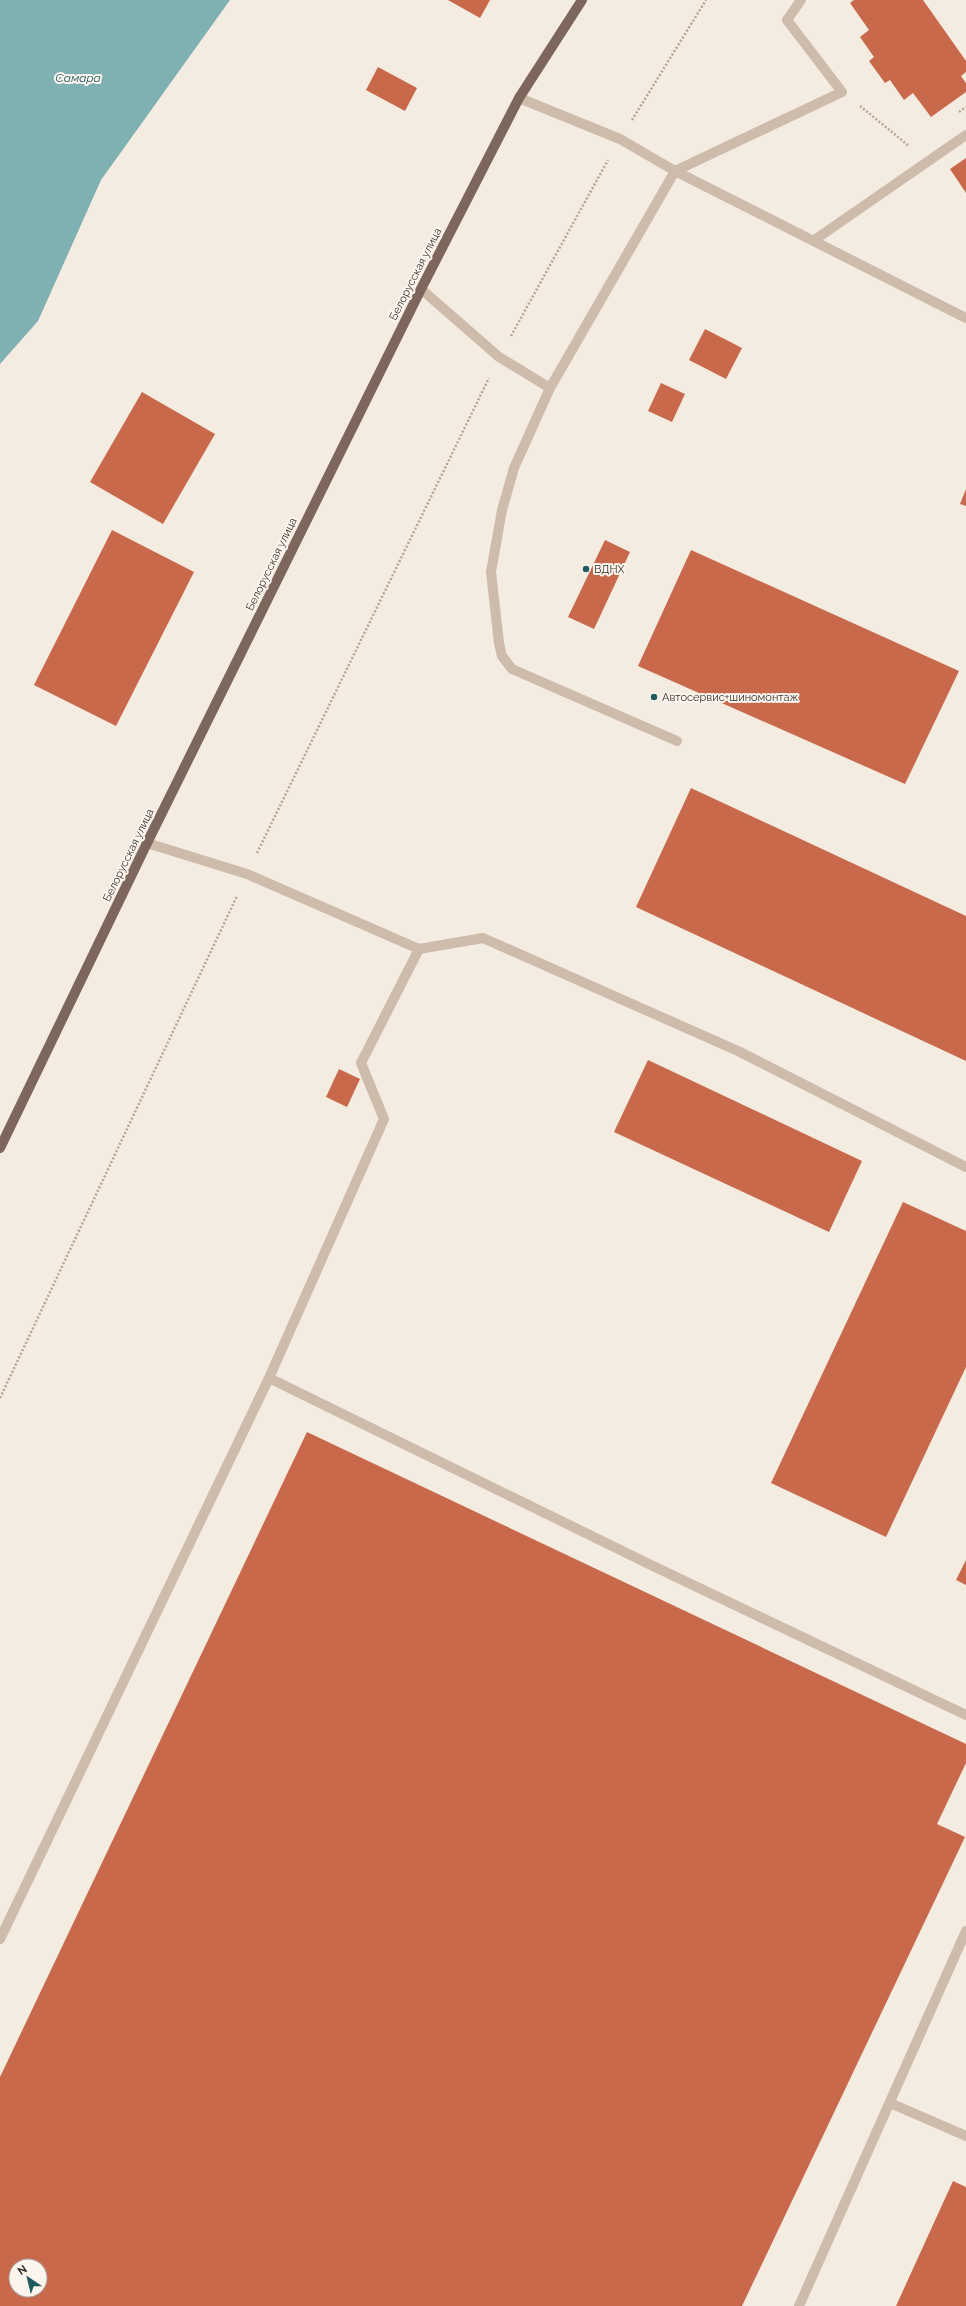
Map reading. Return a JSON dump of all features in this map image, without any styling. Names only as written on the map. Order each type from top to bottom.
[{"type":"main road","name":"Белорусская улица","points":[[0,1148],[147,843],[421,289],[519,98],[582,0]]},
{"type":"lane","points":[[677,741],[512,669],[502,656],[491,572],[502,510],[514,468],[550,388],[675,171],[842,92],[787,20],[801,0]]},
{"type":"lane","points":[[519,98],[620,139],[675,171],[966,318]]},
{"type":"lane","points":[[813,241],[966,135]]},
{"type":"lane","points":[[421,289],[499,357],[550,388]]},
{"type":"lane","points":[[147,843],[247,874],[418,949],[483,938],[738,1051],[966,1166]]},
{"type":"lane","points":[[0,1939],[269,1378],[384,1119],[361,1063],[418,949]]},
{"type":"lane","points":[[269,1378],[653,1566],[966,1715]]},
{"type":"lane","points":[[799,2306],[966,1931]]},
{"type":"lane","points":[[890,2103],[966,2136]]},
{"type":"path","points":[[0,1398],[247,874],[499,357],[620,139],[706,0]]},
{"type":"path","points":[[842,92],[910,146],[916,142]]},
{"type":"path","points":[[954,116],[966,107]]},
{"type":"water","name":"Самара","points":[[0,0],[230,0],[101,180],[38,321],[0,364]]},
{"type":"building","points":[[448,0],[490,0],[480,18]]},
{"type":"building","points":[[854,0],[923,0],[966,61],[966,72],[961,76],[966,83],[966,92],[931,117],[913,93],[904,100],[890,80],[885,83],[869,61],[874,57],[860,37],[869,30],[850,3]]},
{"type":"building","points":[[378,67],[417,88],[405,111],[366,90]]},
{"type":"building","points":[[966,158],[966,193],[950,169]]},
{"type":"building","points":[[705,329],[742,348],[726,379],[689,360]]},
{"type":"building","points":[[661,383],[685,394],[672,422],[648,411]]},
{"type":"building","points":[[142,392],[215,434],[163,524],[90,482]]},
{"type":"building","points":[[966,489],[966,506],[960,504]]},
{"type":"building","points":[[112,530],[194,572],[116,726],[34,685]]},
{"type":"building","points":[[605,540],[630,552],[594,629],[568,617]]},
{"type":"building","points":[[691,550],[959,671],[905,784],[638,666]]},
{"type":"building","points":[[691,788],[966,916],[966,1061],[636,907]]},
{"type":"building","points":[[648,1060],[862,1161],[829,1232],[614,1132]]},
{"type":"building","points":[[339,1069],[360,1079],[347,1107],[326,1097]]},
{"type":"building","points":[[903,1202],[966,1231],[966,1367],[886,1537],[771,1483]]},
{"type":"building","points":[[307,1432],[966,1744],[966,1763],[937,1824],[965,1837],[742,2306],[0,2306],[0,2077]]},
{"type":"building","points":[[966,1560],[966,1585],[956,1580]]},
{"type":"building","points":[[953,2181],[966,2187],[966,2306],[896,2306]]},
{"type":"place","name":"ВДНХ","points":[[586,569]]},
{"type":"place","name":"Автосервис+шиномонтаж","points":[[654,697]]}]
